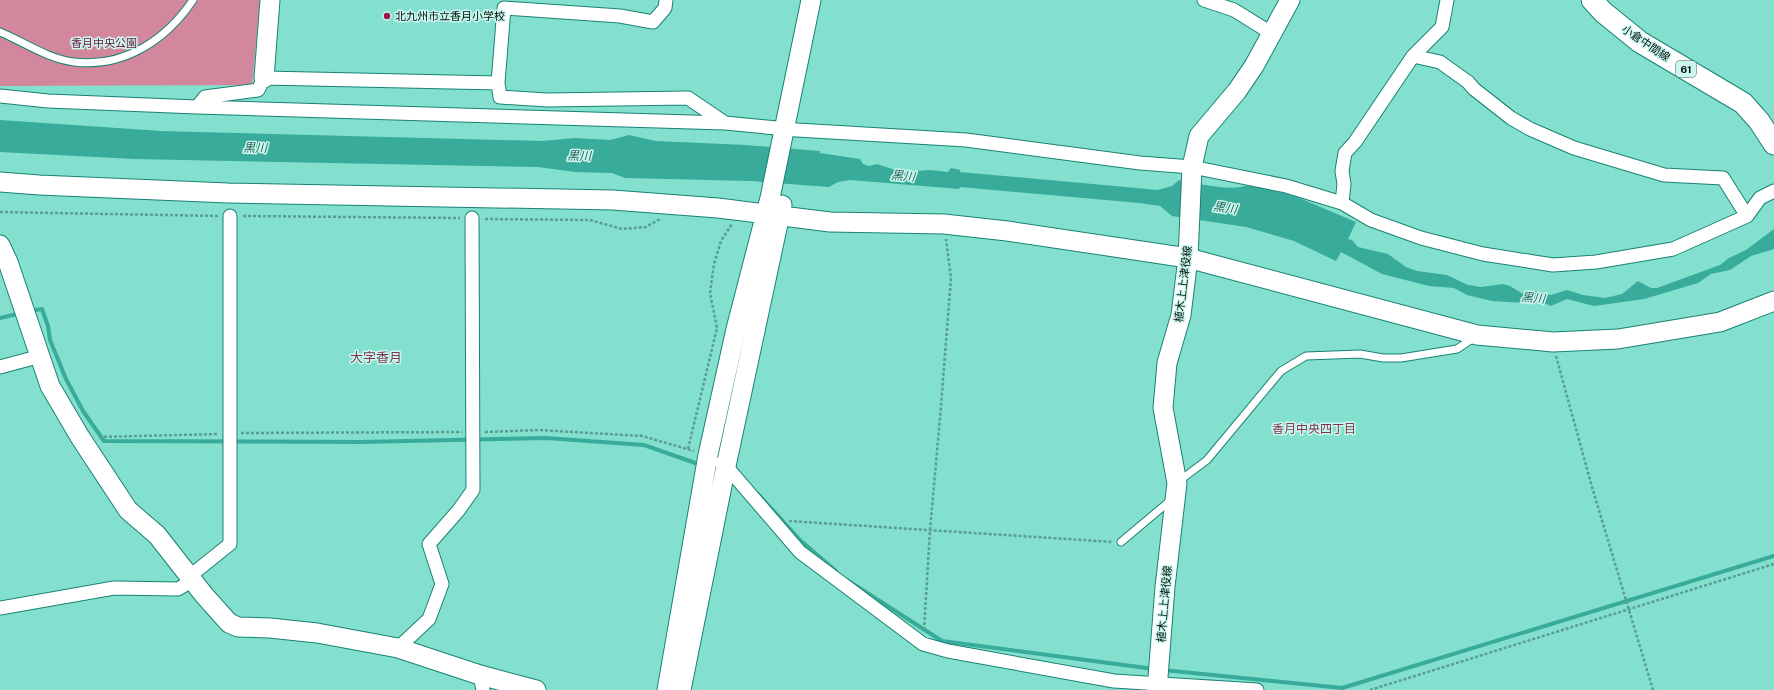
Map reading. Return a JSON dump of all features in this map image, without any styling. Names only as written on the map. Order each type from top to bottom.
[{"type":"main road","name":"小倉中間線","points":[[1592,0],[1603,12],[1640,42],[1743,103],[1759,120],[1774,144]]},
{"type":"street","points":[[197,107],[205,98],[258,90],[264,78],[270,0]]},
{"type":"street","points":[[666,0],[665,8],[652,22],[620,16],[504,8],[498,83],[500,97],[547,100],[688,98],[725,123]]},
{"type":"street","points":[[681,690],[726,466],[790,129],[811,0]]},
{"type":"street","points":[[790,129],[824,0]]},
{"type":"street","points":[[1204,0],[1234,10],[1271,33]]},
{"type":"street","name":"植木上上津役線","points":[[1157,686],[1165,587],[1176,490],[1164,408],[1167,363],[1181,315],[1188,249],[1192,171],[1199,136],[1237,91],[1254,66],[1290,0]]},
{"type":"street","points":[[1342,203],[1344,184],[1342,171],[1344,153],[1355,142],[1413,56],[1442,27],[1447,0]]},
{"type":"street","points":[[1413,56],[1440,62],[1468,82],[1474,89],[1511,118],[1530,130],[1574,148],[1664,175],[1723,178],[1747,216]]},
{"type":"street","points":[[264,78],[498,83]]},
{"type":"street","points":[[0,96],[48,102],[725,123],[790,129],[966,140],[1140,163],[1286,186],[1342,203],[1371,220],[1421,238],[1483,254],[1553,265],[1596,262],[1674,249],[1747,216],[1760,198],[1774,191]]},
{"type":"street","points":[[0,182],[39,186],[228,193],[613,200],[740,211],[774,207],[830,222],[944,224],[1188,249],[1477,335],[1553,342],[1618,339],[1720,322],[1774,301]]},
{"type":"street","points":[[667,690],[708,454],[736,330],[774,207]]},
{"type":"street","points":[[0,608],[114,588],[178,589],[230,544],[230,216]]},
{"type":"street","points":[[398,648],[429,620],[442,584],[429,544],[458,511],[473,490],[472,218]]},
{"type":"street","points":[[0,245],[8,262],[50,386],[80,437],[128,510],[158,535],[204,595],[229,623],[238,627],[270,628],[317,633],[398,648],[481,682],[536,690]]},
{"type":"street","points":[[0,367],[41,356]]},
{"type":"street","points":[[708,454],[726,466],[800,552],[923,644],[948,651],[1114,681],[1157,686],[1257,690]]},
{"type":"lane","points":[[0,32],[51,56],[74,62],[98,62],[128,56],[149,44],[175,23],[193,0]]},
{"type":"lane","points":[[1121,542],[1207,460],[1281,371],[1306,356],[1360,354],[1383,358],[1401,358],[1457,349],[1477,335]]},
{"type":"path","points":[[688,449],[717,328],[710,293],[714,264],[721,241],[740,211]]},
{"type":"path","points":[[0,212],[590,220],[622,229],[646,227],[663,217]]},
{"type":"path","points":[[923,644],[930,530],[950,278],[944,224]]},
{"type":"path","points":[[1553,342],[1560,374],[1592,487],[1653,690]]},
{"type":"path","points":[[80,437],[229,433],[472,432],[539,430],[642,436],[708,454]]},
{"type":"path","points":[[772,520],[1121,542]]},
{"type":"path","points":[[1370,690],[1774,564]]},
{"type":"green space","name":"香月中央公園","points":[[0,0],[260,0],[252,85],[0,86]]},
{"type":"water","name":"黒川","points":[[0,120],[161,131],[543,141],[574,138],[610,140],[629,135],[656,141],[746,145],[820,151],[820,153],[860,159],[863,164],[869,166],[877,164],[901,172],[931,170],[948,172],[951,168],[960,170],[960,172],[1158,190],[1172,186],[1179,180],[1205,185],[1235,188],[1250,184],[1297,197],[1356,222],[1348,239],[1352,240],[1358,247],[1388,254],[1406,267],[1417,271],[1447,275],[1468,285],[1481,287],[1503,284],[1510,286],[1523,294],[1534,291],[1551,295],[1567,290],[1583,295],[1605,298],[1622,294],[1638,281],[1651,288],[1657,288],[1720,265],[1729,258],[1746,250],[1774,229],[1774,249],[1751,256],[1730,270],[1711,274],[1698,283],[1644,299],[1594,306],[1567,299],[1551,306],[1539,301],[1528,303],[1492,301],[1467,295],[1454,288],[1429,286],[1382,274],[1341,252],[1336,261],[1294,241],[1246,227],[1172,216],[1160,206],[1139,203],[960,187],[959,189],[850,180],[838,182],[829,187],[750,181],[625,178],[612,173],[575,172],[538,167],[134,159],[0,152]]},
{"type":"waterway","points":[[29,311],[42,309],[48,326],[50,340],[66,379],[83,411],[104,441],[361,442],[546,438],[644,445],[701,465]]},
{"type":"waterway","points":[[0,318],[21,313]]},
{"type":"waterway","points":[[758,494],[801,541],[836,571]]},
{"type":"waterway","points":[[1163,670],[1342,688],[1774,556]]},
{"type":"waterway","points":[[847,580],[942,641],[1154,669]]},
{"type":"place","name":"北九州市立香月小学校","points":[[387,16]]},
{"type":"district","name":"大字香月","points":[[376,357]]},
{"type":"district","name":"香月中央四丁目","points":[[1314,429]]}]
